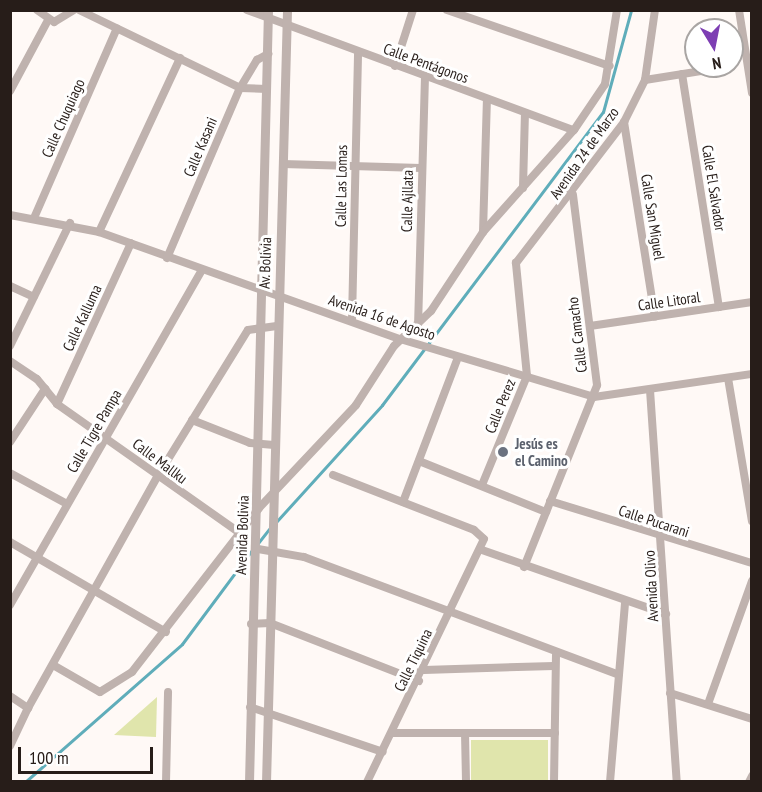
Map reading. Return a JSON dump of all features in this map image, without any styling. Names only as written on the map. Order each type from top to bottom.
[{"type":"street","points":[[37,10],[48,20],[61,21],[76,10],[240,88],[267,89]]},
{"type":"street","name":"Calle Pentágonos","points":[[247,10],[268,15],[287,27],[574,130]]},
{"type":"street","name":"Av. Bolivia","points":[[270,544],[287,10]]},
{"type":"street","points":[[395,66],[413,10]]},
{"type":"street","points":[[447,10],[610,66]]},
{"type":"street","points":[[53,665],[107,692],[166,632],[259,508],[356,405],[400,339],[418,327],[483,232],[574,130],[598,98],[610,66],[617,10]]},
{"type":"street","name":"Avenida 24 de Marzo","points":[[516,263],[573,195],[624,122],[645,80],[655,10]]},
{"type":"street","points":[[739,10],[752,93]]},
{"type":"street","name":"Av. Bolivia","points":[[261,290],[268,15]]},
{"type":"street","points":[[10,91],[48,20]]},
{"type":"street","name":"Calle Chuquiago","points":[[34,218],[117,28]]},
{"type":"street","name":"Calle Las Lomas","points":[[352,320],[358,53]]},
{"type":"street","name":"Calle Kasani","points":[[167,258],[240,88],[257,60],[268,54]]},
{"type":"street","points":[[99,232],[180,58]]},
{"type":"street","points":[[645,80],[682,74]]},
{"type":"street","name":"Calle El Salvador","points":[[682,74],[719,307]]},
{"type":"street","name":"Calle Ajllata","points":[[418,327],[425,76]]},
{"type":"street","points":[[483,232],[487,99]]},
{"type":"street","points":[[523,188],[525,113]]},
{"type":"street","name":"Calle San Miguel","points":[[624,122],[655,317]]},
{"type":"street","points":[[283,164],[421,168]]},
{"type":"street","name":"Calle Camacho","points":[[524,567],[594,397],[590,326],[573,195]]},
{"type":"street","name":"Avenida 16 de Agosto","points":[[10,215],[69,223],[99,232],[201,271],[352,320],[400,339],[594,397],[752,374]]},
{"type":"street","points":[[10,346],[69,223]]},
{"type":"street","name":"Calle Kalluma","points":[[57,404],[130,243]]},
{"type":"street","name":"Calle Perez","points":[[482,485],[527,376],[516,263]]},
{"type":"street","name":"Calle Tigre Pampa","points":[[10,605],[201,271]]},
{"type":"street","points":[[10,286],[34,297]]},
{"type":"street","name":"Avenida Bolivia","points":[[249,782],[251,624],[258,549],[259,508],[261,290]]},
{"type":"street","name":"Calle Litoral","points":[[590,326],[752,302]]},
{"type":"street","points":[[10,746],[28,708],[159,474],[248,330],[259,326],[278,326]]},
{"type":"street","points":[[403,502],[458,357]]},
{"type":"street","name":"Calle Mallku","points":[[10,361],[45,389],[57,404],[240,533]]},
{"type":"street","points":[[728,378],[752,521]]},
{"type":"street","points":[[11,439],[45,389]]},
{"type":"street","name":"Avenida Olivo","points":[[650,390],[677,782]]},
{"type":"street","points":[[192,420],[259,445],[274,446]]},
{"type":"street","points":[[419,461],[546,512]]},
{"type":"street","points":[[10,473],[67,504]]},
{"type":"street","points":[[333,475],[479,532],[482,550],[625,603],[666,614]]},
{"type":"street","name":"Calle Pucarani","points":[[550,501],[662,539],[752,564]]},
{"type":"street","points":[[10,542],[166,632]]},
{"type":"street","points":[[258,549],[270,544],[555,655],[619,675]]},
{"type":"street","name":"Avenida Bolivia","points":[[266,782],[270,544]]},
{"type":"street","name":"Calle Tiquina","points":[[368,782],[482,550]]},
{"type":"street","points":[[708,704],[752,581]]},
{"type":"street","points":[[610,782],[625,603]]},
{"type":"street","points":[[251,624],[270,623],[418,681]]},
{"type":"street","points":[[554,782],[555,655]]},
{"type":"street","points":[[424,670],[554,666]]},
{"type":"street","points":[[166,782],[168,692]]},
{"type":"street","points":[[670,693],[752,719]]},
{"type":"street","points":[[10,696],[28,708]]},
{"type":"street","points":[[250,707],[268,709],[383,752]]},
{"type":"street","points":[[392,733],[555,733]]},
{"type":"street","points":[[465,733],[466,782]]},
{"type":"street","points":[[749,782],[752,776]]},
{"type":"green space","points":[[157,697],[156,737],[114,735]]},
{"type":"green space","points":[[471,740],[548,740],[548,781],[471,781]]},
{"type":"waterway","points":[[276,522],[382,405],[603,112],[631,10]]},
{"type":"waterway","points":[[258,543],[269,529]]},
{"type":"waterway","points":[[25,782],[182,644],[252,550]]},
{"type":"place","name":"Jesús es el Camino","points":[[503,452]]}]
